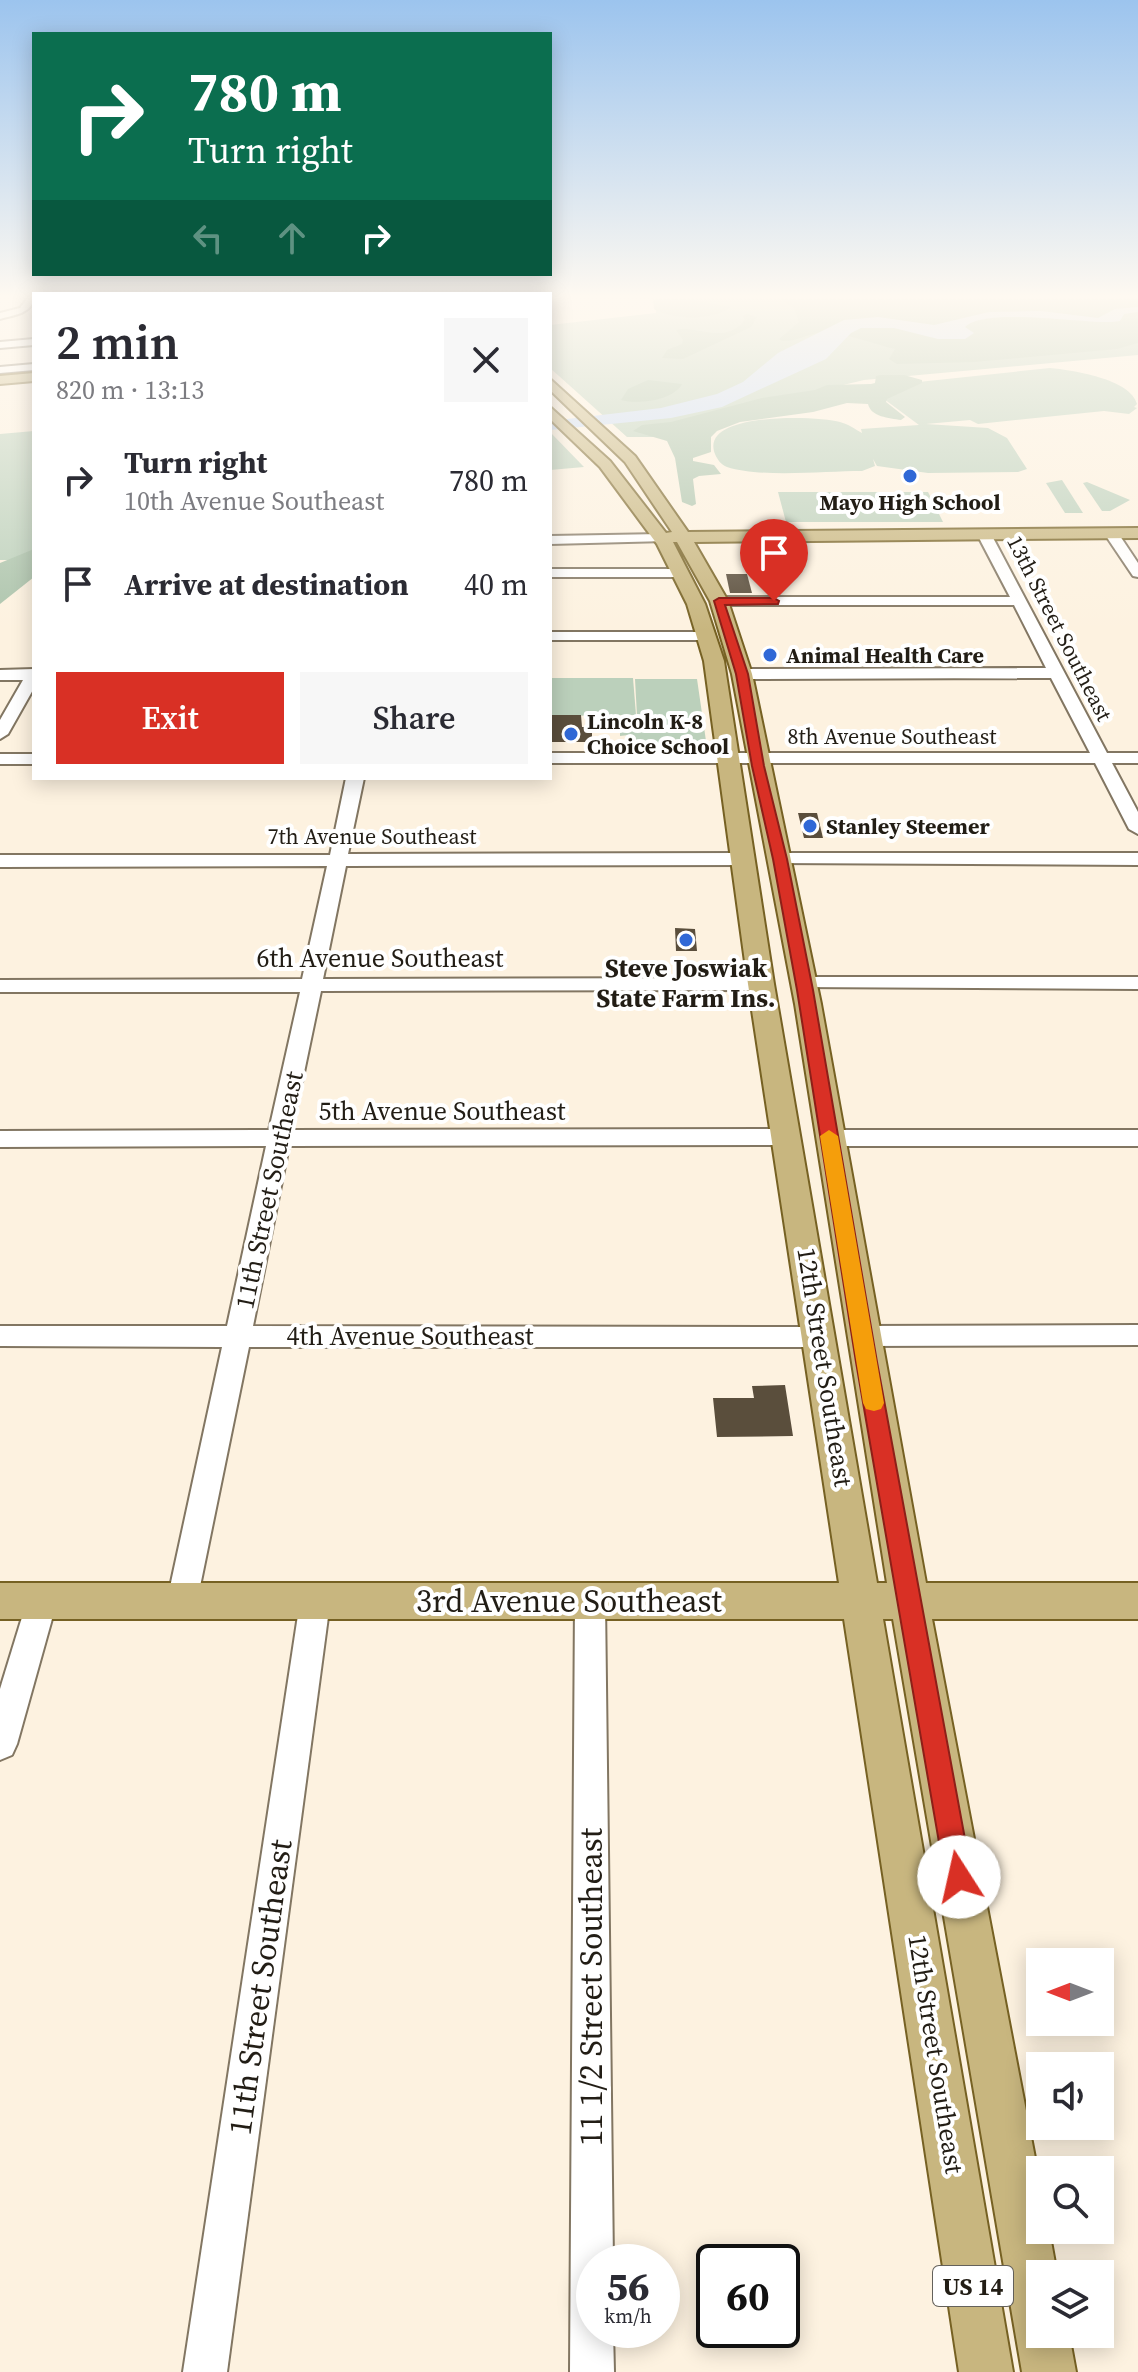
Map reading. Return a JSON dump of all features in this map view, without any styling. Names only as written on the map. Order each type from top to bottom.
[{"type":"main road","name":"12th Street Southeast","points":[[579,410],[642,474],[684,538],[719,601],[742,674],[804,983],[862,1336],[1028,2260]]},
{"type":"main road","name":"12th Street Southeast","points":[[552,413],[605,464],[662,538],[707,636],[730,758],[761,984],[986,2372]]},
{"type":"main road","points":[[1114,537],[1138,533]]},
{"type":"main road","points":[[662,538],[1114,537],[1138,540]]},
{"type":"main road","points":[[751,912],[764,923],[779,971],[792,982],[804,983]]},
{"type":"main road","points":[[761,984],[775,986],[786,995],[796,1028],[818,1062]]},
{"type":"main road","name":"3rd Avenue Southeast","points":[[0,1601],[1138,1601]]},
{"type":"main road","points":[[1045,2348],[1049,2372]]},
{"type":"street","name":"13th Street Southeast","points":[[986,537],[1054,673],[1138,829]]},
{"type":"street","points":[[1114,537],[1138,573]]},
{"type":"street","points":[[552,540],[662,538]]},
{"type":"street","points":[[552,573],[680,573]]},
{"type":"street","points":[[719,601],[1019,601]]},
{"type":"street","points":[[552,636],[707,636]]},
{"type":"street","points":[[742,674],[1054,673]]},
{"type":"street","points":[[0,675],[32,675]]},
{"type":"street","points":[[0,734],[32,678]]},
{"type":"street","name":"8th Avenue Southeast","points":[[552,758],[1138,758]]},
{"type":"street","points":[[0,759],[32,759]]},
{"type":"street","name":"11th Street Southeast","points":[[182,1601],[355,780]]},
{"type":"street","name":"7th Avenue Southeast","points":[[0,861],[744,859]]},
{"type":"street","points":[[780,859],[1138,859]]},
{"type":"street","points":[[804,983],[1138,983]]},
{"type":"street","name":"6th Avenue Southeast","points":[[0,986],[761,984]]},
{"type":"street","name":"5th Avenue Southeast","points":[[0,1139],[788,1137]]},
{"type":"street","points":[[829,1138],[1138,1138]]},
{"type":"street","points":[[862,1336],[1138,1335]]},
{"type":"street","name":"4th Avenue Southeast","points":[[0,1336],[820,1337]]},
{"type":"street","points":[[0,1744],[42,1601]]},
{"type":"street","name":"11 1/2 Street Southeast","points":[[590,1601],[592,2372]]},
{"type":"street","name":"11th Street Southeast","points":[[205,2372],[315,1602]]},
{"type":"green space","points":[[597,410],[740,410],[672,426],[674,437],[627,437]]},
{"type":"green space","points":[[718,410],[822,410],[740,422],[717,431],[711,437],[711,452],[693,458],[693,461],[714,465],[721,474],[693,479],[696,504],[692,506],[682,502],[675,458],[667,441],[633,431],[642,425],[671,422]]},
{"type":"green space","points":[[871,410],[896,410],[905,417],[901,420]]},
{"type":"green space","points":[[898,410],[1135,410],[1129,414],[1104,411],[978,424],[970,420],[926,424],[988,428],[1007,438],[1027,469],[1018,472],[928,473],[877,466],[873,459],[875,466],[862,471],[757,472],[725,466],[715,454],[715,440],[724,430],[741,423],[809,418],[843,423],[862,433],[861,429],[919,425]]},
{"type":"green space","points":[[32,431],[32,560],[0,560],[0,434]]},
{"type":"green space","points":[[552,434],[584,467],[552,470]]},
{"type":"green space","points":[[1062,480],[1083,513],[1065,513],[1046,483]]},
{"type":"green space","points":[[1083,483],[1130,500],[1110,511],[1102,511]]},
{"type":"green space","points":[[778,492],[928,492],[943,522],[786,522]]},
{"type":"green space","points":[[32,550],[32,579],[0,604],[0,563]]},
{"type":"green space","points":[[552,678],[633,678],[636,715],[552,716]]},
{"type":"green space","points":[[635,679],[697,679],[706,741],[692,748],[631,744],[629,735],[620,736],[620,717],[637,716]]},
{"type":"water","points":[[647,410],[710,410],[671,418],[552,430],[552,421]]},
{"type":"building","points":[[726,574],[747,574],[752,593],[730,593]]},
{"type":"building","name":"Lincoln K-8 Choice School","points":[[552,715],[581,715],[582,727],[592,727],[592,742],[552,742]]},
{"type":"building","name":"Stanley Steemer","points":[[798,813],[817,813],[823,838],[804,838]]},
{"type":"building","name":"Steve Joswiak State Farm Ins.","points":[[675,928],[695,929],[697,951],[676,951]]},
{"type":"building","points":[[785,1385],[793,1436],[717,1437],[713,1398],[754,1398],[752,1386]]},
{"type":"slow traffic","points":[[829,1136],[874,1403]]},
{"type":"place","name":"Mayo High School","points":[[910,476]]},
{"type":"place","name":"Animal Health Care","points":[[770,655]]},
{"type":"place","name":"Lincoln K-8 Choice School","points":[[571,734]]},
{"type":"place","name":"Stanley Steemer","points":[[810,826]]},
{"type":"place","name":"Steve Joswiak State Farm Ins.","points":[[686,940]]},
{"type":"route","points":[[774,601],[719,601],[742,674],[805,990],[866,1362],[959,1877]]}]
